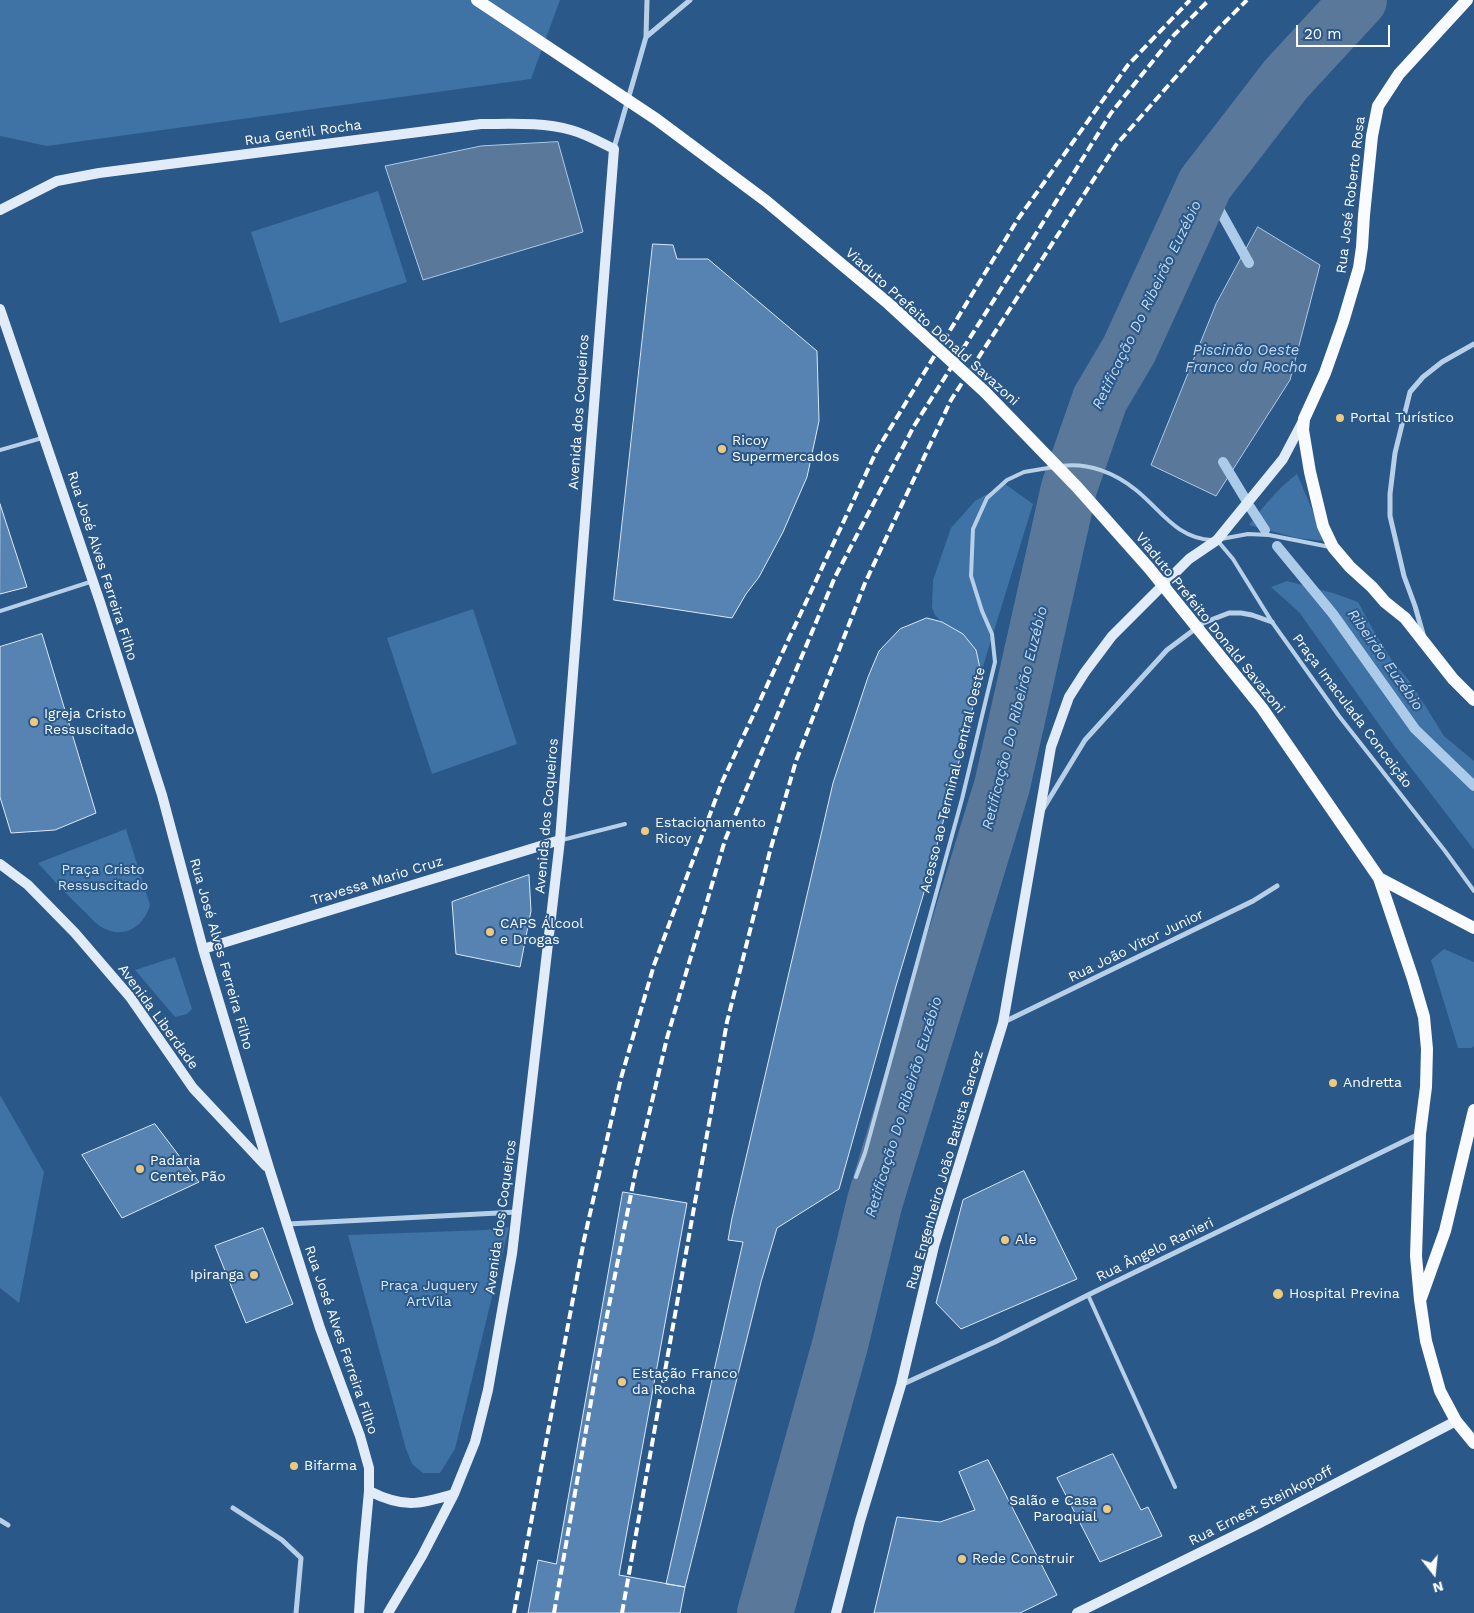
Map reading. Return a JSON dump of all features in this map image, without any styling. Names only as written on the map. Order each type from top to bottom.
[{"type":"main road","name":"Viaduto Prefeito Donald Savazoni","points":[[477,0],[656,119],[766,201],[889,304],[985,392],[1077,487],[1149,568],[1262,708],[1379,878]]},
{"type":"main road","name":"Rua José Roberto Rosa","points":[[1467,0],[1399,74],[1378,106],[1372,136],[1359,268],[1328,365],[1304,419],[1303,430],[1310,472],[1323,526],[1334,547],[1350,567],[1385,602],[1405,618],[1453,679],[1474,700]]},
{"type":"main road","name":"Rua Gentil Rocha","points":[[0,210],[57,182],[99,173],[481,124],[536,124],[571,130],[593,138],[614,149]]},
{"type":"main road","name":"Avenida dos Coqueiros","points":[[388,1613],[422,1556],[454,1494],[475,1442],[486,1398],[512,1254],[560,840],[614,149]]},
{"type":"main road","name":"Rua José Alves Ferreira Filho","points":[[0,309],[93,582],[162,795],[203,949],[269,1168],[320,1328],[360,1436],[369,1468],[369,1491],[359,1613]]},
{"type":"main road","name":"Rua Engenheiro João Batista Garcez","points":[[836,1613],[860,1520],[901,1385],[934,1246],[1003,1023],[1051,747],[1069,697],[1112,636],[1189,558],[1217,540],[1283,459],[1304,419]]},
{"type":"main road","name":"Travessa Mario Cruz","points":[[203,949],[560,840]]},
{"type":"main road","name":"Avenida Liberdade","points":[[0,864],[28,886],[75,933],[130,997],[193,1088],[269,1168]]},
{"type":"main road","points":[[1379,878],[1474,928]]},
{"type":"main road","points":[[1379,878],[1424,1017],[1427,1049],[1426,1087],[1420,1134],[1416,1256],[1426,1341],[1440,1391],[1456,1421],[1474,1443]]},
{"type":"main road","points":[[1420,1300],[1446,1231],[1474,1110]]},
{"type":"main road","name":"Rua Ernest Steinkopoff","points":[[1077,1613],[1254,1526],[1456,1421]]},
{"type":"main road","points":[[369,1491],[385,1499],[410,1504],[426,1503],[454,1494]]},
{"type":"street","name":"Avenida dos Coqueiros","points":[[614,149],[646,38],[647,0]]},
{"type":"street","points":[[646,38],[690,0]]},
{"type":"street","name":"Rua José Roberto Rosa","points":[[1426,645],[1404,576],[1390,516],[1390,494],[1396,453],[1410,392],[1423,376],[1442,362],[1474,344]]},
{"type":"street","name":"Rua Engenheiro João Batista Garcez","points":[[1038,817],[1085,740],[1167,650],[1203,623],[1229,613],[1252,615],[1272,622]]},
{"type":"street","name":"Rua João Vitor Junior","points":[[1003,1023],[1252,901],[1277,886]]},
{"type":"street","name":"Rua Ângelo Ranieri","points":[[901,1385],[994,1342],[1420,1134]]},
{"type":"street","points":[[288,1224],[518,1212]]},
{"type":"street","points":[[233,1508],[282,1540],[301,1558],[296,1613]]},
{"type":"street","points":[[0,1520],[8,1524]]},
{"type":"lane","points":[[0,450],[44,437]]},
{"type":"lane","name":"Acesso ao Terminal Central Oeste","points":[[856,1177],[865,1153],[962,799],[995,662],[992,634],[982,611],[971,576],[973,529],[986,498],[1007,480],[1024,472],[1048,467],[1082,465],[1112,474],[1137,491],[1173,525],[1189,536],[1203,540],[1217,540],[1248,534],[1334,547]]},
{"type":"lane","name":"Praça Imaculada Conceição","points":[[1217,540],[1233,559],[1272,622],[1339,716],[1474,891]]},
{"type":"lane","points":[[0,611],[93,582]]},
{"type":"lane","points":[[560,840],[625,824]]},
{"type":"lane","points":[[1088,1295],[1176,1487]]},
{"type":"green space","points":[[0,0],[560,0],[531,79],[47,146],[0,136]]},
{"type":"green space","points":[[378,191],[407,282],[280,323],[251,232]]},
{"type":"green space","points":[[1297,474],[1324,541],[1297,538],[1249,525],[1277,491]]},
{"type":"green space","points":[[1005,484],[1033,504],[981,673],[976,650],[963,634],[942,622],[935,615],[932,608],[933,580],[951,528],[975,501]]},
{"type":"green space","points":[[1287,581],[1333,593],[1358,602],[1391,659],[1411,683],[1444,736],[1474,761],[1474,850],[1395,747],[1299,612],[1271,587]]},
{"type":"green space","points":[[473,609],[517,744],[432,774],[387,638]]},
{"type":"green space","name":"Praça Cristo Ressuscitado","points":[[126,829],[150,905],[147,913],[138,925],[132,929],[118,932],[103,928],[96,923],[38,863]]},
{"type":"green space","points":[[1444,949],[1474,962],[1474,1046],[1472,1048],[1458,1048],[1431,960]]},
{"type":"green space","points":[[175,957],[192,1009],[187,1014],[175,1017],[135,970]]},
{"type":"green space","points":[[0,1095],[44,1172],[19,1303],[0,1288]]},
{"type":"green space","name":"Praça Juquery ArtVila","points":[[509,1227],[455,1449],[440,1473],[423,1473],[412,1464],[406,1449],[348,1235],[486,1230]]},
{"type":"water","points":[[558,142],[583,232],[423,280],[385,166],[481,146]]},
{"type":"water","name":"Piscinão Oeste Franco da Rocha","points":[[1258,227],[1320,265],[1290,380],[1216,496],[1151,465],[1216,304]]},
{"type":"building","name":"Ricoy Supermercados","points":[[653,244],[673,245],[677,259],[708,259],[817,351],[819,421],[807,477],[783,532],[759,577],[746,594],[732,618],[614,600]]},
{"type":"building","points":[[0,504],[27,587],[0,594]]},
{"type":"building","points":[[927,618],[942,622],[963,634],[976,650],[981,673],[928,879],[839,1189],[777,1228],[761,1282],[685,1587],[666,1584],[743,1242],[728,1240],[732,1218],[833,783],[868,677],[879,651],[900,629]]},
{"type":"building","name":"Igreja Cristo Ressuscitado","points":[[42,634],[96,813],[55,830],[11,833],[0,797],[0,647]]},
{"type":"building","name":"CAPS Álcool e Drogas","points":[[529,875],[531,911],[520,967],[456,954],[452,902]]},
{"type":"building","name":"Padaria Center Pão","points":[[155,1124],[199,1182],[122,1218],[82,1155]]},
{"type":"building","name":"Ale","points":[[1024,1171],[1077,1279],[961,1329],[936,1303],[963,1200]]},
{"type":"building","name":"Estação Franco da Rocha","points":[[623,1192],[687,1203],[619,1575],[685,1587],[680,1613],[528,1613],[538,1560],[556,1564]]},
{"type":"building","name":"Ipiranga","points":[[263,1228],[293,1304],[246,1323],[215,1246]]},
{"type":"building","name":"Salão e Casa Paroquial","points":[[1113,1454],[1141,1510],[1148,1507],[1162,1536],[1100,1562],[1057,1478]]},
{"type":"building","name":"Rede Construir","points":[[988,1460],[1057,1595],[1020,1613],[874,1613],[897,1517],[940,1522],[975,1510],[959,1472]]},
{"type":"waterway","name":"Retificação Do Ribeirão Euzébio","points":[[765,1613],[840,1345],[875,1201],[1002,786],[1069,488],[1100,399],[1129,350],[1205,184],[1286,79],[1359,0]]},
{"type":"waterway","name":"Ribeirão Euzébio","points":[[1205,184],[1249,263]]},
{"type":"waterway","name":"Ribeirão Euzébio","points":[[1223,462],[1246,500]]},
{"type":"waterway","name":"Ribeirão Euzébio","points":[[1250,507],[1265,530]]},
{"type":"waterway","name":"Ribeirão Euzébio","points":[[1277,546],[1333,614],[1415,729],[1474,786]]},
{"type":"railway","points":[[514,1613],[584,1240],[621,1078],[654,965],[722,782],[877,450],[1018,219],[1128,65],[1190,0]]},
{"type":"railway","points":[[554,1613],[599,1356],[636,1169],[667,1038],[725,840],[835,577],[914,426],[1111,113],[1174,35],[1209,0]]},
{"type":"railway","points":[[622,1613],[727,1022],[770,851],[796,761],[865,583],[951,400],[1116,145],[1218,29],[1247,0]]},
{"type":"place","name":"Portal Turístico","points":[[1340,418]]},
{"type":"place","name":"Ricoy Supermercados","points":[[722,449]]},
{"type":"place","name":"Igreja Cristo Ressuscitado","points":[[34,722]]},
{"type":"place","name":"Estacionamento Ricoy","points":[[645,831]]},
{"type":"place","name":"CAPS Álcool e Drogas","points":[[490,932]]},
{"type":"place","name":"Andretta","points":[[1333,1083]]},
{"type":"place","name":"Padaria Center Pão","points":[[140,1169]]},
{"type":"place","name":"Ale","points":[[1005,1240]]},
{"type":"place","name":"Ipiranga","points":[[254,1275]]},
{"type":"place","name":"Hospital Previna","points":[[1278,1294]]},
{"type":"place","name":"Estação Franco da Rocha","points":[[622,1382]]},
{"type":"place","name":"Bifarma","points":[[294,1466]]},
{"type":"place","name":"Salão e Casa Paroquial","points":[[1107,1509]]},
{"type":"place","name":"Rede Construir","points":[[962,1559]]}]
